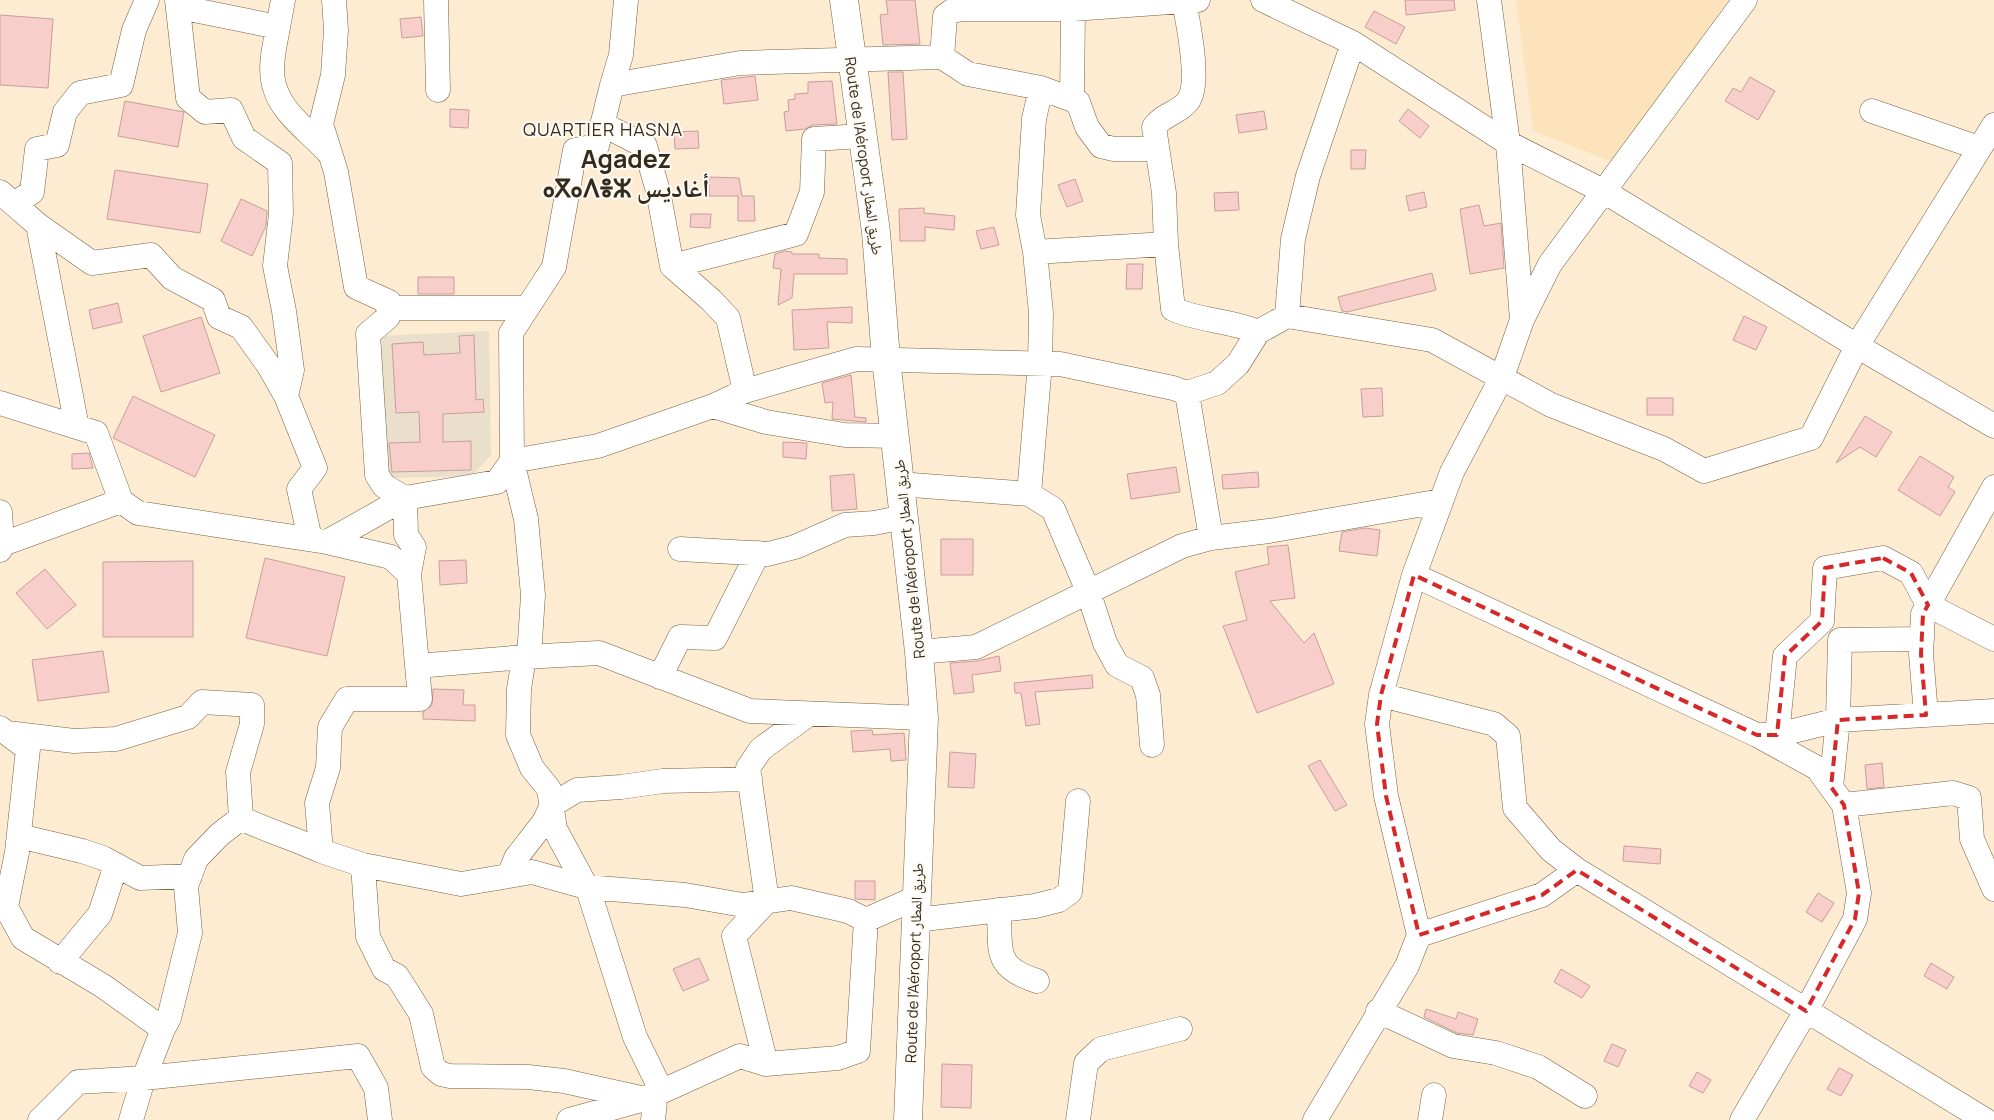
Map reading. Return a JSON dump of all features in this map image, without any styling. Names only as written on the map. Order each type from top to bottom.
[{"type":"main road","name":"Route de l'Aéroport طريق المطار","points":[[844,0],[876,232],[886,360],[896,436],[899,484],[905,517],[924,718],[908,1120]]},
{"type":"street","points":[[7,198],[32,192],[37,149],[57,145],[65,112],[80,93],[121,85],[134,30],[147,0]]},
{"type":"street","points":[[283,0],[272,62],[273,84],[281,102],[294,119],[332,156]]},
{"type":"street","points":[[334,0],[336,30],[333,75],[321,124],[336,172],[356,287],[389,302],[388,317],[368,334],[377,475],[384,486],[405,498]]},
{"type":"street","points":[[436,0],[438,90]]},
{"type":"street","points":[[626,0],[621,55],[597,146],[575,150],[554,267],[510,333],[512,461],[526,520],[533,595],[527,657],[519,688],[518,735],[532,768],[549,789],[555,829],[586,887],[635,1037],[657,1082],[651,1104]]},
{"type":"street","points":[[1263,0],[1353,43],[1508,143],[1605,192],[1857,346],[1994,426]]},
{"type":"street","points":[[1489,0],[1508,143],[1522,320]]},
{"type":"street","points":[[1315,1120],[1378,1011],[1407,966],[1419,935],[1386,796],[1377,724],[1381,695],[1414,576],[1452,472],[1502,377],[1522,320],[1550,264],[1745,0]]},
{"type":"street","points":[[942,56],[945,16],[952,11],[1180,1],[1193,59],[1192,93],[1187,103],[1157,122],[1154,127],[1164,193],[1166,244],[1173,309],[1184,314],[1238,323],[1258,332]]},
{"type":"street","points":[[278,26],[178,3],[188,98],[204,112],[231,110],[244,138],[280,163],[281,214],[274,266],[284,311],[292,370],[286,396]]},
{"type":"street","points":[[1072,100],[1085,6]]},
{"type":"street","points":[[1287,316],[1293,239],[1306,185],[1353,43]]},
{"type":"street","points":[[612,86],[740,63],[942,56],[968,74],[1041,88],[1078,102],[1087,127],[1101,146],[1114,149],[1156,149]]},
{"type":"street","points":[[1029,494],[1040,363],[1040,313],[1035,252],[1028,215],[1034,119],[1041,88]]},
{"type":"street","points":[[1872,111],[1979,148]]},
{"type":"street","points":[[602,124],[645,146],[658,191],[672,266],[711,300],[728,318],[745,391]]},
{"type":"street","points":[[318,540],[405,498],[497,482],[512,461],[598,446],[713,406],[745,391],[856,359],[1060,364],[1173,388],[1187,393],[1216,383],[1238,364],[1258,332],[1287,316],[1432,340],[1551,405],[1664,449],[1704,471],[1811,438],[1857,346],[1994,126]]},
{"type":"street","points":[[672,266],[796,234],[812,192],[814,139],[862,136]]},
{"type":"street","points":[[7,198],[38,225],[92,263],[151,255],[172,278],[213,300],[220,317],[241,327],[269,366],[286,396],[315,468],[299,489],[318,540]]},
{"type":"street","points":[[38,225],[77,427]]},
{"type":"street","points":[[1035,252],[1166,244]]},
{"type":"street","points":[[388,308],[527,308]]},
{"type":"street","points":[[1187,393],[1211,538]]},
{"type":"street","points":[[0,402],[96,433],[121,501],[138,513],[318,540],[391,557],[409,574]]},
{"type":"street","points":[[713,406],[776,424],[845,435],[896,436]]},
{"type":"street","points":[[899,484],[1029,494],[1053,510],[1088,591],[1105,643],[1117,665],[1142,678],[1148,695],[1152,745]]},
{"type":"street","points":[[1926,714],[1920,654],[1924,614],[1994,487]]},
{"type":"street","points":[[321,851],[317,802],[328,768],[330,727],[347,699],[420,699],[409,574],[414,547],[406,535],[405,498]]},
{"type":"street","points":[[0,512],[1,546],[121,501]]},
{"type":"street","points":[[919,652],[976,646],[1182,546],[1211,538],[1269,531],[1441,501]]},
{"type":"street","points":[[680,549],[768,554],[795,547],[845,525],[874,523],[905,517]]},
{"type":"street","points":[[660,677],[680,637],[715,638],[758,553]]},
{"type":"street","points":[[1767,735],[1785,656],[1822,621],[1825,568],[1883,558],[1911,573],[1928,605],[1994,639]]},
{"type":"street","points":[[1414,576],[1767,735],[1817,768],[1837,796]]},
{"type":"street","points":[[1742,1120],[1806,1011],[1855,919],[1859,893],[1837,796],[1840,640],[1822,621]]},
{"type":"street","points":[[1840,640],[1922,639]]},
{"type":"street","points":[[417,666],[527,657],[600,654],[750,711],[924,718]]},
{"type":"street","points":[[1381,695],[1494,724],[1508,736],[1515,808],[1551,850],[1577,870],[1984,1120]]},
{"type":"street","points":[[2,731],[74,740],[116,739],[188,717],[202,702],[252,705],[252,724],[238,772],[241,818]]},
{"type":"street","points":[[1767,735],[1838,720],[1994,712]]},
{"type":"street","points":[[767,901],[748,768],[761,749],[809,714]]},
{"type":"street","points":[[2,731],[28,749],[19,836],[5,882],[8,927],[60,962],[103,986],[163,1029]]},
{"type":"street","points":[[509,876],[516,858],[544,822],[552,805],[577,790],[663,781],[750,779]]},
{"type":"street","points":[[1837,796],[1953,793],[1969,798],[1972,839],[1994,889]]},
{"type":"street","points":[[241,818],[262,829],[290,836],[321,851],[363,865],[461,884],[532,872],[586,887],[685,895],[743,905],[792,898],[848,911],[866,920],[916,909],[999,910],[1059,900],[1070,892],[1078,801]]},
{"type":"street","points":[[131,1120],[144,1078],[169,1018],[190,933],[186,886],[196,859],[219,835],[241,818]]},
{"type":"street","points":[[19,836],[82,851],[116,865],[140,878],[190,876]]},
{"type":"street","points":[[60,962],[100,914],[116,865]]},
{"type":"street","points":[[363,865],[368,937],[384,969],[397,976],[421,1014],[432,1066],[441,1074],[450,1076],[528,1077],[564,1081],[606,1089],[651,1104]]},
{"type":"street","points":[[1419,935],[1542,895],[1577,870]]},
{"type":"street","points":[[766,1064],[734,936],[767,901]]},
{"type":"street","points":[[999,910],[1001,954],[1006,966],[1019,975],[1038,981]]},
{"type":"street","points":[[569,1120],[651,1104],[740,1056],[766,1064],[838,1058],[858,1051],[866,920]]},
{"type":"street","points":[[1378,1011],[1453,1046],[1496,1054],[1538,1067],[1585,1096]]},
{"type":"street","points":[[1078,1120],[1086,1063],[1101,1050],[1180,1029]]},
{"type":"street","points":[[40,1120],[78,1082],[144,1078],[358,1056],[376,1088],[380,1120]]},
{"type":"street","points":[[1430,1120],[1434,1095]]},
{"type":"highlighted area","points":[[1883,558],[1911,573],[1928,605],[1923,614],[1921,654],[1926,715],[1838,720],[1831,787],[1844,805],[1859,893],[1855,919],[1806,1011],[1577,870],[1542,895],[1419,935],[1386,796],[1377,724],[1381,695],[1414,575],[1757,735],[1777,735],[1785,656],[1822,621],[1825,568]]},
{"type":"shaded area","points":[[1516,0],[1728,0],[1613,162],[1533,131]]},
{"type":"shaded area","points":[[489,331],[491,455],[472,476],[386,478],[381,336]]},
{"type":"building","points":[[886,0],[915,0],[920,44],[883,45],[880,15],[888,14]]},
{"type":"building","points":[[1405,0],[1454,0],[1455,10],[1406,15]]},
{"type":"building","points":[[1374,11],[1405,27],[1396,44],[1365,27]]},
{"type":"building","points":[[0,15],[53,19],[48,88],[0,85]]},
{"type":"building","points":[[421,17],[423,36],[402,38],[400,19]]},
{"type":"building","points":[[888,72],[903,72],[907,139],[892,140]]},
{"type":"building","points":[[755,76],[758,100],[724,104],[721,80]]},
{"type":"building","points":[[1750,77],[1775,91],[1758,120],[1725,101],[1733,88],[1741,92]]},
{"type":"building","points":[[832,81],[837,124],[813,125],[805,129],[786,131],[784,112],[789,111],[788,100],[795,99],[795,94],[808,93],[808,82]]},
{"type":"building","points":[[125,101],[184,112],[178,147],[118,136]]},
{"type":"building","points":[[450,109],[469,110],[468,128],[450,127]]},
{"type":"building","points":[[1408,109],[1429,126],[1420,138],[1399,121]]},
{"type":"building","points":[[1264,111],[1267,129],[1239,133],[1236,115]]},
{"type":"building","points":[[698,131],[699,148],[675,149],[674,132]]},
{"type":"building","points":[[1351,150],[1366,150],[1365,169],[1351,169]]},
{"type":"building","points":[[115,170],[208,184],[200,233],[107,219]]},
{"type":"building","points":[[709,177],[739,178],[742,196],[754,196],[755,221],[738,221],[738,196],[709,196]]},
{"type":"building","points":[[1075,179],[1083,201],[1067,207],[1058,185]]},
{"type":"building","points":[[1238,192],[1239,210],[1215,211],[1214,193]]},
{"type":"building","points":[[1424,192],[1427,207],[1409,211],[1406,196]]},
{"type":"building","points":[[241,199],[267,211],[266,226],[252,256],[221,241]]},
{"type":"building","points":[[1479,205],[1484,226],[1501,223],[1504,268],[1470,274],[1460,209]]},
{"type":"building","points":[[924,208],[924,213],[955,216],[954,230],[925,227],[925,241],[900,241],[899,209]]},
{"type":"building","points":[[691,214],[711,214],[710,228],[690,227]]},
{"type":"building","points":[[994,227],[999,245],[981,249],[976,231]]},
{"type":"building","points":[[785,251],[792,252],[792,254],[819,254],[819,258],[847,259],[847,274],[794,274],[792,298],[778,305],[781,269],[773,268],[775,254]]},
{"type":"building","points":[[1127,264],[1143,264],[1142,289],[1126,289]]},
{"type":"building","points":[[1432,273],[1436,290],[1347,312],[1342,311],[1338,297]]},
{"type":"building","points":[[418,277],[454,277],[454,294],[418,294]]},
{"type":"building","points":[[118,303],[122,322],[93,329],[89,310]]},
{"type":"building","points":[[852,307],[852,323],[827,322],[829,348],[794,350],[792,310]]},
{"type":"building","points":[[1744,316],[1767,327],[1756,350],[1733,340]]},
{"type":"building","points":[[201,317],[220,373],[161,392],[143,336]]},
{"type":"building","points":[[474,335],[476,400],[483,399],[484,412],[443,414],[443,442],[471,441],[471,470],[392,472],[389,443],[420,442],[419,412],[396,413],[392,344],[423,342],[424,355],[460,353],[459,336]]},
{"type":"building","points":[[851,375],[855,417],[866,418],[866,422],[832,419],[833,402],[825,403],[822,383]]},
{"type":"building","points":[[1382,388],[1383,416],[1363,417],[1361,389]]},
{"type":"building","points":[[133,396],[215,435],[195,477],[113,438]]},
{"type":"building","points":[[1647,398],[1673,398],[1673,415],[1647,415]]},
{"type":"building","points":[[1865,416],[1892,432],[1876,457],[1860,447],[1836,463]]},
{"type":"building","points":[[783,442],[807,443],[806,459],[783,457]]},
{"type":"building","points":[[89,453],[93,468],[72,469],[72,454]]},
{"type":"building","points":[[1920,456],[1954,477],[1948,487],[1955,492],[1940,516],[1898,490]]},
{"type":"building","points":[[1176,467],[1180,492],[1131,499],[1127,474]]},
{"type":"building","points":[[1258,472],[1259,487],[1223,489],[1222,475]]},
{"type":"building","points":[[854,474],[857,509],[832,511],[830,476]]},
{"type":"building","points":[[1365,528],[1380,530],[1377,556],[1339,551],[1342,532]]},
{"type":"building","points":[[941,539],[973,539],[973,575],[941,575]]},
{"type":"building","points":[[1288,545],[1295,598],[1270,601],[1304,643],[1314,633],[1334,684],[1257,713],[1223,626],[1247,620],[1235,572],[1269,564],[1267,547]]},
{"type":"building","points":[[265,558],[345,577],[327,656],[246,638]]},
{"type":"building","points":[[466,560],[467,583],[440,585],[439,561]]},
{"type":"building","points":[[193,561],[193,637],[103,637],[103,562]]},
{"type":"building","points":[[45,569],[76,605],[47,629],[16,593]]},
{"type":"building","points":[[103,651],[109,692],[38,701],[32,660]]},
{"type":"building","points":[[999,656],[1001,671],[972,675],[974,692],[954,694],[950,663],[977,661]]},
{"type":"building","points":[[1092,675],[1093,688],[1035,692],[1040,724],[1026,726],[1021,693],[1015,693],[1014,683]]},
{"type":"building","points":[[433,689],[464,690],[463,705],[475,705],[475,721],[423,719],[423,712],[432,705]]},
{"type":"building","points":[[872,730],[873,735],[904,733],[906,760],[891,761],[890,749],[853,752],[851,731]]},
{"type":"building","points":[[950,752],[976,754],[974,788],[948,787]]},
{"type":"building","points":[[1320,760],[1347,805],[1335,811],[1308,766]]},
{"type":"building","points":[[1882,763],[1884,787],[1867,789],[1865,765]]},
{"type":"building","points":[[1624,846],[1661,849],[1660,864],[1623,861]]},
{"type":"building","points":[[855,881],[875,881],[875,900],[855,899]]},
{"type":"building","points":[[1818,893],[1834,903],[1822,922],[1806,912]]},
{"type":"building","points":[[699,958],[709,980],[683,991],[673,969]]},
{"type":"building","points":[[1931,963],[1954,977],[1947,989],[1924,976]]},
{"type":"building","points":[[1561,969],[1590,986],[1582,998],[1554,982]]},
{"type":"building","points":[[1426,1009],[1456,1019],[1458,1012],[1478,1019],[1473,1035],[1457,1033],[1424,1017]]},
{"type":"building","points":[[1612,1044],[1626,1050],[1618,1067],[1604,1061]]},
{"type":"building","points":[[942,1064],[972,1065],[971,1108],[941,1107]]},
{"type":"building","points":[[1839,1068],[1853,1075],[1841,1096],[1827,1089]]},
{"type":"building","points":[[1697,1072],[1711,1080],[1703,1093],[1689,1086]]},
{"type":"district","name":"QUARTIER HASNA","points":[[603,129]]},
{"type":"district","name":"Agadez ⴰⴳⴰⴷⴻⵣ أغاديس","points":[[626,172]]}]
